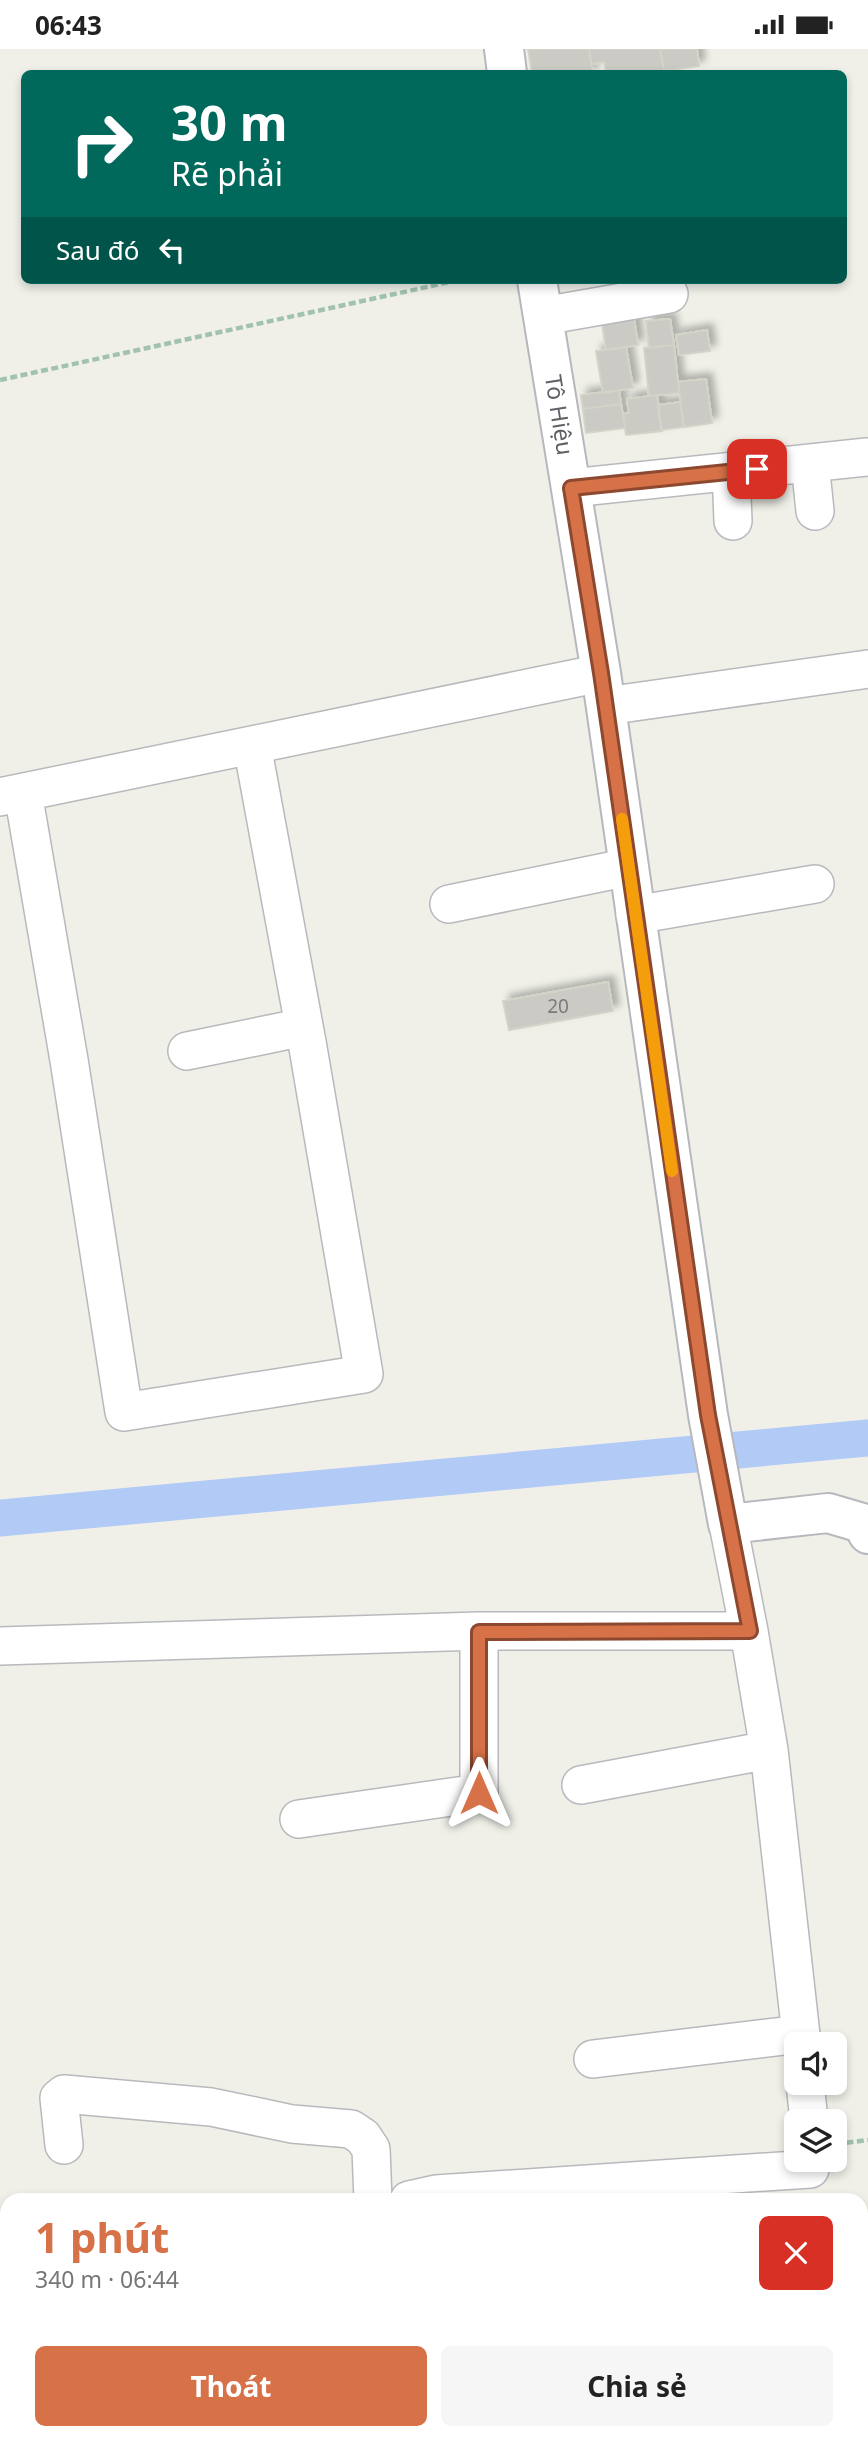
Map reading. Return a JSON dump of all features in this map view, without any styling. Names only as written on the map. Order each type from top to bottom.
[{"type":"main road","points":[[504,49],[508,70]]},
{"type":"main road","name":"Tô Hiệu","points":[[540,298],[603,690],[708,1415],[725,1510]]},
{"type":"main road","points":[[725,1510],[828,1513],[862,1523],[868,1534]]},
{"type":"street","points":[[540,298],[669,294]]},
{"type":"street","points":[[571,488],[867,457]]},
{"type":"street","points":[[810,463],[815,511]]},
{"type":"street","points":[[731,471],[733,521]]},
{"type":"street","points":[[252,745],[364,1374],[124,1412],[72,1073],[12,795],[252,745],[603,690],[868,669]]},
{"type":"street","points":[[449,904],[629,867]]},
{"type":"street","points":[[635,915],[815,884]]},
{"type":"street","points":[[187,1051],[304,1027]]},
{"type":"street","points":[[725,1510],[750,1631],[769,1750],[800,2032]]},
{"type":"street","points":[[0,1646],[479,1632],[750,1631]]},
{"type":"street","points":[[299,1819],[479,1793],[479,1632]]},
{"type":"street","points":[[581,1785],[769,1750]]},
{"type":"street","points":[[593,2059],[784,2041]]},
{"type":"street","points":[[64,2145],[59,2098],[64,2094],[211,2107],[292,2124],[351,2129],[363,2137],[371,2150],[373,2193]]},
{"type":"street","points":[[530,2193],[667,2177],[784,2170]]},
{"type":"path","points":[[0,380],[440,284]]},
{"type":"path","points":[[847,2152],[868,2140]]},
{"type":"building","points":[[528,49],[589,49],[592,70],[532,70]]},
{"type":"building","points":[[589,49],[660,49],[664,70],[605,70],[604,62],[591,64]]},
{"type":"building","points":[[660,49],[697,49],[699,66],[664,70]]},
{"type":"building","points":[[634,319],[638,345],[606,350],[602,323]]},
{"type":"building","points":[[670,319],[674,345],[649,348],[646,321]]},
{"type":"building","points":[[707,330],[710,351],[679,355],[676,335]]},
{"type":"building","points":[[674,345],[679,393],[649,396],[644,348]]},
{"type":"building","points":[[626,347],[633,388],[603,393],[596,351]]},
{"type":"building","points":[[706,379],[712,423],[684,427],[678,382]]},
{"type":"building","points":[[619,390],[621,404],[583,409],[581,395]]},
{"type":"building","points":[[657,395],[662,431],[626,435],[623,414],[629,413],[627,399]]},
{"type":"building","points":[[680,402],[684,427],[661,430],[658,405]]},
{"type":"building","points":[[621,404],[625,428],[586,433],[583,409]]},
{"type":"building","points":[[608,982],[613,1011],[509,1030],[503,1001]]},
{"type":"waterway","points":[[0,1518],[868,1438]]},
{"type":"slow traffic","points":[[622,819],[672,1171]]},
{"type":"route","points":[[479,1793],[479,1632],[750,1631],[708,1415],[601,673],[571,488],[757,469]]}]
